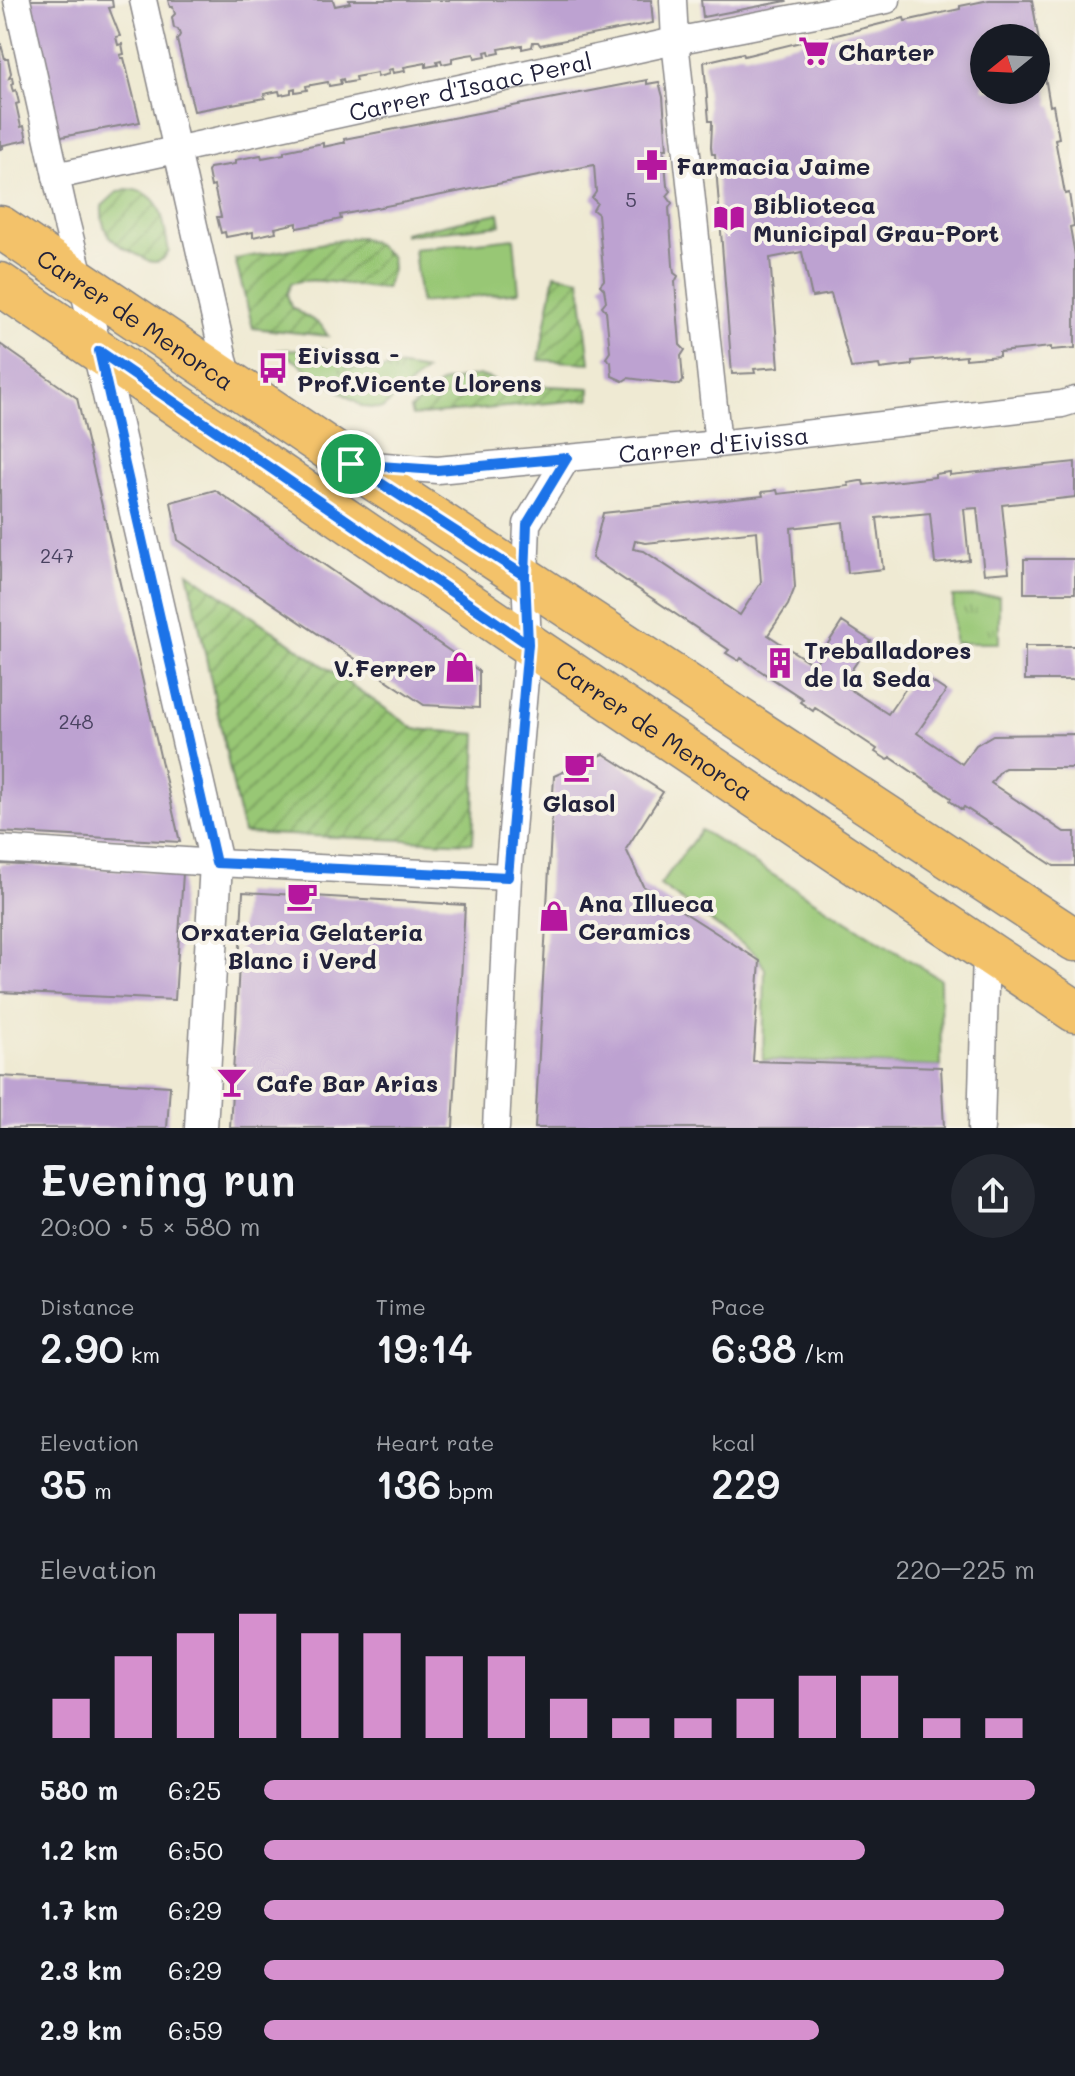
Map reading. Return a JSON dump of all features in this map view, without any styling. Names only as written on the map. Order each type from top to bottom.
[{"type":"main road","name":"Carrer de Menorca","points":[[0,227],[351,464],[1075,940]]},
{"type":"main road","name":"Carrer de Menorca","points":[[0,284],[528,644],[1075,1011]]},
{"type":"street","points":[[17,0],[216,863],[201,1128]]},
{"type":"street","points":[[143,0],[229,381]]},
{"type":"street","points":[[673,0],[718,444]]},
{"type":"street","name":"Carrer d'Isaac Peral","points":[[56,176],[675,41],[887,0]]},
{"type":"street","name":"Carrer d'Eivissa","points":[[351,464],[437,470],[718,444],[1075,400]]},
{"type":"street","points":[[496,1128],[508,877],[528,644],[525,576],[527,524],[567,458]]},
{"type":"street","points":[[0,849],[508,877]]},
{"type":"street","points":[[981,1128],[986,951]]},
{"type":"green space","points":[[126,189],[148,195],[160,210],[169,251],[161,260],[149,261],[121,246],[105,228],[102,206],[116,193]]},
{"type":"green space","points":[[499,213],[501,225],[404,233]]},
{"type":"green space","points":[[358,237],[374,243],[391,257],[392,270],[386,288],[326,281],[291,283],[287,294],[291,307],[321,325],[328,336],[253,328],[235,259]]},
{"type":"green space","points":[[514,238],[519,292],[420,303],[414,249]]},
{"type":"green space","points":[[555,274],[580,279],[590,363],[539,360]]},
{"type":"green space","points":[[323,348],[351,367],[375,371],[397,366],[426,371],[382,409],[363,407],[279,350]]},
{"type":"green space","points":[[479,375],[494,380],[506,395],[522,394],[528,385],[590,388],[590,399],[412,416],[410,409],[441,383]]},
{"type":"green space","points":[[188,572],[415,729],[477,734],[473,843],[243,833]]},
{"type":"green space","points":[[999,596],[999,643],[954,643],[953,597]]},
{"type":"green space","points":[[701,830],[940,979],[941,1067],[763,1060],[765,969],[756,954],[660,885]]},
{"type":"building","points":[[28,0],[112,0],[113,7],[109,8],[120,36],[116,37],[118,45],[122,44],[124,54],[120,55],[124,58],[140,122],[56,138]]},
{"type":"building","points":[[168,0],[333,0],[335,6],[350,3],[349,0],[651,0],[653,23],[540,45],[533,42],[532,47],[522,49],[522,45],[499,49],[500,53],[490,55],[489,51],[485,52],[486,56],[475,58],[474,54],[467,55],[442,64],[441,60],[437,61],[438,65],[426,67],[426,63],[404,67],[405,71],[393,73],[392,69],[388,70],[389,74],[377,77],[377,73],[355,77],[356,81],[344,83],[343,79],[340,80],[341,84],[329,86],[328,82],[306,86],[307,90],[295,92],[295,88],[291,89],[291,93],[280,95],[279,91],[264,94],[265,98],[194,111],[177,40],[180,35],[174,28],[172,17],[175,14]]},
{"type":"building","points":[[701,0],[785,0],[786,1],[703,17]]},
{"type":"building","points":[[989,0],[1032,0],[1036,24],[970,24],[970,104],[1053,105],[1059,138],[1055,139],[1074,226],[1070,227],[1075,255],[1075,348],[1051,350],[1051,347],[999,352],[999,356],[912,361],[912,365],[880,369],[879,365],[851,368],[831,294],[812,297],[802,252],[770,258],[779,367],[732,374],[715,154],[712,154],[711,147],[712,121],[709,121],[704,62],[817,40],[904,18],[905,21],[960,9],[960,6]]},
{"type":"building","points":[[0,41],[5,59],[8,59],[9,78],[12,77],[13,91],[16,90],[21,127],[24,126],[27,140],[3,145],[0,149]]},
{"type":"building","points":[[647,80],[647,84],[659,82],[663,97],[667,186],[671,191],[667,196],[672,203],[669,208],[673,265],[674,273],[678,276],[675,282],[680,345],[685,350],[681,356],[683,381],[680,385],[628,378],[623,381],[612,376],[611,362],[606,358],[610,352],[606,311],[602,306],[606,301],[600,285],[604,280],[598,214],[593,210],[597,203],[592,198],[596,192],[594,165],[340,215],[341,219],[318,224],[297,228],[297,223],[253,237],[253,232],[226,237],[225,232],[221,233],[217,217],[221,217],[214,186],[211,187],[210,168],[235,164],[235,160],[284,154],[284,151],[323,143],[323,147],[345,143],[344,139]]},
{"type":"building","points":[[0,344],[77,398],[180,842],[0,832]]},
{"type":"building","name":"Treballadores de la Seda","points":[[1075,462],[1075,497],[1002,505],[1009,572],[984,574],[977,508],[964,509],[969,560],[935,564],[930,513],[877,518],[883,569],[848,573],[843,522],[791,528],[795,587],[788,605],[768,635],[814,665],[842,622],[871,641],[842,684],[888,714],[917,672],[946,691],[917,733],[962,764],[976,745],[993,735],[1075,734],[1075,768],[1005,768],[991,783],[1064,832],[1075,832],[1075,866],[1054,866],[964,807],[962,810],[950,801],[951,798],[890,757],[888,760],[875,752],[877,749],[815,708],[813,711],[800,702],[803,699],[741,658],[739,661],[726,653],[729,650],[592,558],[603,513],[763,496],[762,492],[777,490],[778,494],[849,486],[848,483],[860,481],[864,485],[935,477],[935,474],[950,472],[950,475]],"holes":[[[757,531],[761,582],[740,615],[644,551],[633,549],[635,541],[646,543]]]},
{"type":"building","points":[[215,490],[479,671],[479,708],[424,705],[178,540],[171,502]]},
{"type":"building","name":"Treballadores de la Seda","points":[[1024,559],[1075,559],[1075,593],[1024,593]]},
{"type":"building","name":"Treballadores de la Seda","points":[[1025,646],[1075,646],[1075,680],[1025,680]]},
{"type":"building","points":[[604,754],[663,792],[626,849],[643,886],[760,961],[753,1061],[941,1067],[944,1128],[535,1128],[554,776]]},
{"type":"building","points":[[0,864],[183,873],[175,1000],[0,992]]},
{"type":"building","points":[[243,892],[465,905],[453,1128],[230,1128]]},
{"type":"building","points":[[0,1076],[170,1086],[167,1128],[0,1128]]},
{"type":"place","name":"Charter","points":[[814,51]]},
{"type":"place","name":"Farmacia Jaime","points":[[652,165]]},
{"type":"place","name":"Biblioteca Municipal Grau-Port","points":[[729,218]]},
{"type":"place","name":"Eivissa - Prof.Vicente Llorens","points":[[273,368]]},
{"type":"place","name":"Treballadores de la Seda","points":[[780,663]]},
{"type":"place","name":"V.Ferrer","points":[[460,667]]},
{"type":"place","name":"Glasol","points":[[579,767]]},
{"type":"place","name":"Orxateria Gelateria Blanc i Verd","points":[[302,896]]},
{"type":"place","name":"Ana Illueca Ceramics","points":[[554,916]]},
{"type":"place","name":"Cafe Bar Arias","points":[[232,1082]]},
{"type":"route","points":[[351,464],[437,470],[567,458],[527,524],[525,576],[528,644],[99,351],[216,863],[508,877],[528,644],[525,576],[351,464]]}]
